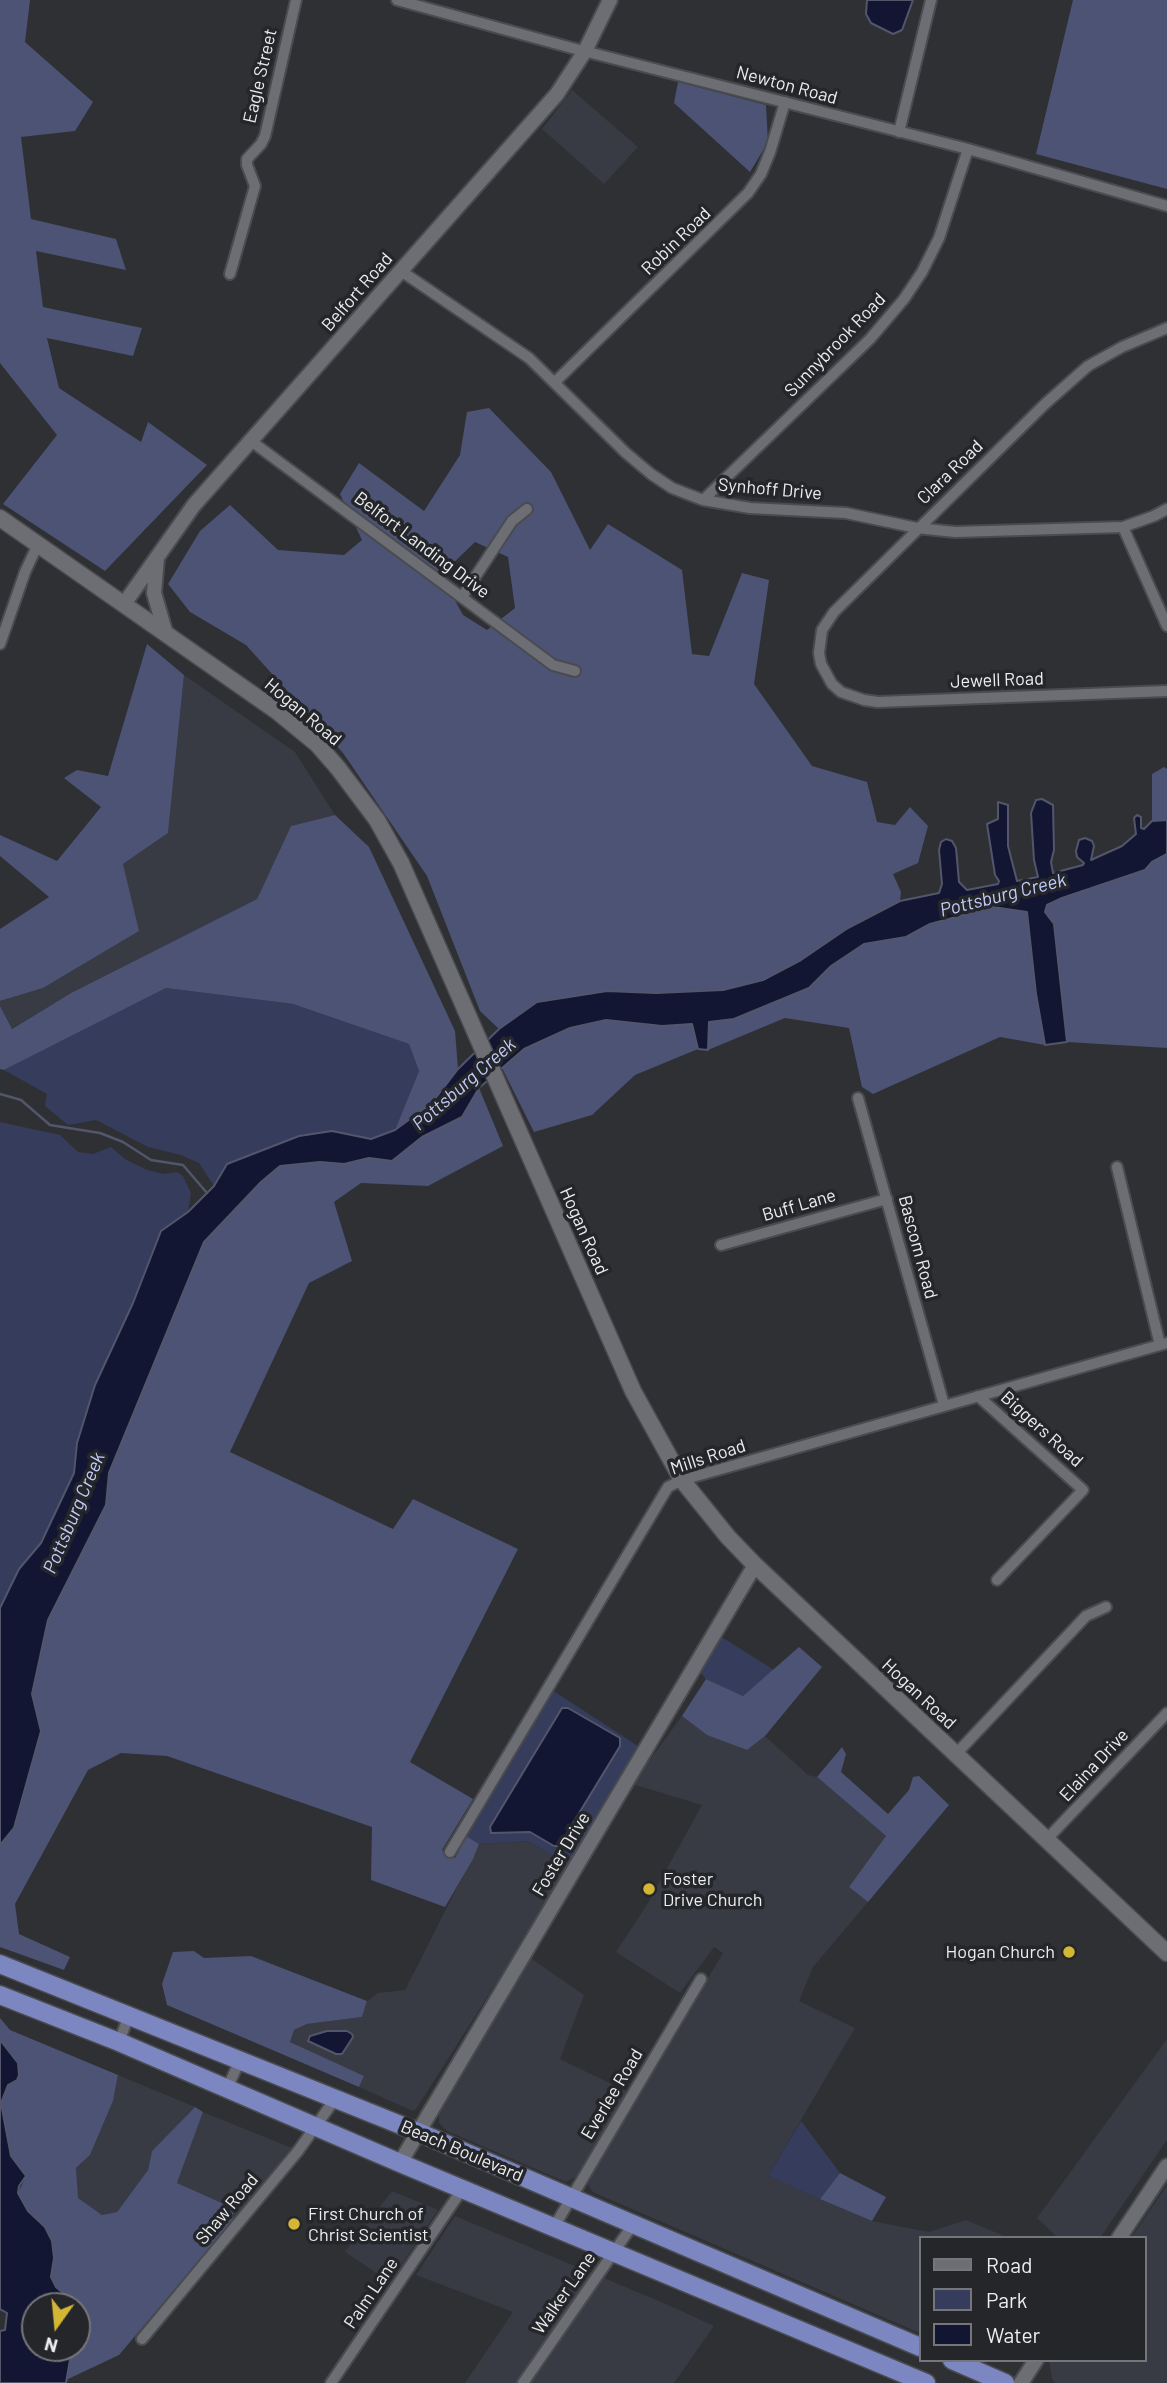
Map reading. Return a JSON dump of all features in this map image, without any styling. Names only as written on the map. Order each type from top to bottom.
[{"type":"highway","name":"Beach Boulevard","points":[[0,1964],[418,2132],[918,2346]]},
{"type":"highway","points":[[1,1995],[119,2042],[926,2383]]},
{"type":"highway","points":[[957,2362],[1005,2383]]},
{"type":"main road","name":"Hogan Road","points":[[0,518],[278,712],[317,744],[362,799],[401,863],[633,1391],[682,1480],[728,1537],[755,1565],[1167,1954]]},
{"type":"street","name":"Eagle Street","points":[[230,274],[255,186],[247,159],[261,145],[265,136],[296,0]]},
{"type":"street","name":"Newton Road","points":[[397,0],[968,149],[1167,206]]},
{"type":"street","name":"Belfort Road","points":[[124,604],[194,505],[533,124],[586,51],[610,0]]},
{"type":"street","points":[[900,132],[931,0]]},
{"type":"street","name":"Robin Road","points":[[555,382],[748,193],[761,174],[770,152],[785,102]]},
{"type":"street","name":"Sunnybrook Road","points":[[703,500],[870,339],[904,299],[922,272],[939,238],[968,149]]},
{"type":"street","name":"Synhoff Drive","points":[[401,271],[528,358],[626,453],[652,474],[672,488],[703,500],[750,508],[864,516],[917,528],[956,532],[1123,527],[1167,509]]},
{"type":"street","name":"Clara Road","points":[[832,684],[821,664],[819,653],[819,641],[826,621],[917,528],[1088,366],[1122,347],[1167,328]]},
{"type":"street","name":"Belfort Landing Drive","points":[[251,440],[553,665],[575,671]]},
{"type":"street","points":[[462,597],[512,520],[527,509]]},
{"type":"street","points":[[1123,527],[1167,626]]},
{"type":"street","points":[[0,644],[25,572],[38,544]]},
{"type":"street","points":[[157,554],[154,593],[165,631]]},
{"type":"street","name":"Jewell Road","points":[[832,684],[852,697],[878,702],[1167,691]]},
{"type":"street","name":"Bascom Road","points":[[858,1098],[944,1405]]},
{"type":"street","points":[[1117,1167],[1164,1344]]},
{"type":"street","name":"Buff Lane","points":[[721,1245],[887,1199]]},
{"type":"street","name":"Mills Road","points":[[450,1852],[668,1487],[682,1480],[1164,1344]]},
{"type":"street","name":"Biggers Road","points":[[978,1395],[1083,1490],[997,1580]]},
{"type":"street","name":"Foster Drive","points":[[400,2163],[755,1565]]},
{"type":"street","points":[[956,1754],[1086,1616],[1106,1607]]},
{"type":"street","name":"Elaina Drive","points":[[1046,1840],[1167,1713]]},
{"type":"street","name":"Everlee Road","points":[[554,2227],[701,1979]]},
{"type":"street","points":[[119,2042],[129,2015]]},
{"type":"street","points":[[228,2089],[240,2060]]},
{"type":"street","name":"Shaw Road","points":[[142,2339],[298,2151],[335,2099]]},
{"type":"street","points":[[1120,2236],[1167,2166]]},
{"type":"street","name":"Palm Lane","points":[[331,2383],[463,2188]]},
{"type":"street","name":"Walker Lane","points":[[523,2383],[634,2223]]},
{"type":"street","points":[[1021,2383],[1035,2362]]},
{"type":"shaded area","points":[[0,0],[30,0],[25,42],[93,102],[75,131],[21,137],[31,219],[116,239],[126,270],[36,251],[43,307],[142,328],[133,356],[47,338],[59,388],[141,442],[148,422],[207,465],[105,571],[3,504],[57,435],[0,363]]},
{"type":"shaded area","points":[[1073,0],[1167,0],[1167,189],[1036,154]]},
{"type":"shaded area","points":[[678,82],[766,105],[768,142],[750,172],[674,103]]},
{"type":"shaded area","points":[[572,90],[638,147],[604,184],[542,129]]},
{"type":"shaded area","points":[[489,408],[551,472],[590,550],[608,524],[682,570],[692,654],[709,656],[742,573],[769,580],[754,684],[812,766],[867,782],[877,822],[895,825],[910,807],[928,826],[918,863],[893,874],[901,892],[900,901],[848,928],[801,960],[763,980],[723,990],[656,993],[607,991],[537,1002],[499,1029],[480,1011],[427,876],[343,753],[246,645],[190,612],[168,584],[200,531],[230,505],[278,550],[344,555],[362,540],[340,494],[359,463],[424,511],[460,455],[467,412]],"holes":[[[475,542],[508,557],[515,608],[487,630],[463,615],[441,575]]]},
{"type":"shaded area","points":[[147,644],[184,675],[168,833],[123,864],[139,931],[43,988],[0,1001],[0,929],[49,897],[0,856],[0,835],[57,861],[101,807],[64,778],[77,770],[108,776]]},
{"type":"shaded area","points":[[184,675],[295,752],[335,815],[291,826],[257,899],[71,993],[11,1029],[0,1001],[43,988],[138,931],[123,864],[168,833]]},
{"type":"shaded area","points":[[1164,767],[1167,769],[1167,820],[1152,821],[1152,774]]},
{"type":"shaded area","points":[[335,815],[369,847],[455,1031],[458,1069],[432,1103],[395,1130],[419,1071],[409,1044],[293,1004],[166,988],[4,1070],[0,1069],[0,1006],[12,1029],[71,993],[257,899],[291,826]]},
{"type":"shaded area","points":[[1167,854],[1167,1048],[1067,1042],[1054,924],[1045,912],[1047,905],[1145,870],[1152,861]]},
{"type":"shaded area","points":[[993,907],[1027,912],[1045,1045],[1000,1037],[873,1094],[862,1087],[849,1028],[785,1018],[708,1050],[709,1022],[734,1019],[809,988],[831,966],[864,944],[906,937],[930,924]]},
{"type":"shaded area","points":[[606,1020],[662,1026],[693,1024],[698,1049],[635,1075],[592,1115],[534,1132],[502,1068],[524,1049],[570,1028]]},
{"type":"shaded area","points":[[479,1088],[503,1146],[428,1186],[361,1183],[334,1202],[352,1261],[309,1283],[230,1452],[393,1529],[413,1499],[518,1549],[410,1762],[473,1799],[442,1850],[455,1858],[466,1836],[479,1844],[473,1859],[445,1907],[371,1880],[372,1827],[167,1756],[121,1753],[88,1770],[15,1904],[19,1934],[70,1957],[64,1970],[0,1947],[0,1845],[14,1828],[41,1731],[32,1694],[48,1620],[106,1505],[109,1473],[204,1242],[261,1182],[280,1166],[320,1162],[344,1164],[369,1158],[392,1161],[422,1137],[462,1117]]},
{"type":"shaded area","points":[[799,1647],[822,1667],[765,1736],[747,1750],[707,1735],[682,1716],[706,1679],[743,1696]]},
{"type":"shaded area","points":[[682,1716],[708,1735],[747,1750],[765,1736],[808,1775],[817,1777],[887,1837],[849,1887],[868,1902],[813,1967],[799,2001],[855,2028],[768,2176],[872,2221],[929,2232],[966,2220],[1004,2236],[918,2236],[918,2332],[597,2194],[588,2184],[597,2161],[723,1953],[714,1947],[680,1993],[616,1952],[648,1903],[702,1805],[632,1784]]},
{"type":"shaded area","points":[[842,1747],[846,1754],[841,1772],[888,1814],[909,1790],[913,1777],[919,1776],[949,1805],[868,1902],[849,1887],[886,1836],[817,1777]]},
{"type":"shaded area","points":[[527,1841],[571,1866],[416,2109],[413,2111],[359,2087],[363,2077],[290,2042],[294,2030],[307,2024],[362,2017],[367,2001],[378,1993],[405,1990],[479,1844]]},
{"type":"shaded area","points":[[194,1951],[204,1958],[251,1956],[367,2001],[362,2017],[307,2024],[294,2030],[290,2042],[364,2076],[359,2087],[167,2005],[162,1984],[173,1952]]},
{"type":"shaded area","points":[[529,1957],[584,1995],[560,2059],[628,2092],[577,2176],[566,2182],[447,2131],[439,2123],[439,2109]]},
{"type":"shaded area","points":[[0,2018],[10,2030],[118,2075],[113,2101],[90,2155],[76,2168],[78,2198],[102,2215],[117,2212],[148,2170],[152,2151],[195,2107],[203,2112],[177,2183],[233,2208],[233,2218],[226,2229],[119,2355],[66,2380],[69,2362],[91,2362],[91,2292],[62,2292],[56,2287],[51,2276],[54,2258],[45,2227],[28,2211],[18,2193],[26,2176],[11,2156],[1,2103],[8,2085],[16,2080],[19,2074],[18,2063],[0,2040]]},
{"type":"shaded area","points":[[1167,2039],[1167,2140],[1101,2236],[1056,2236],[1037,2218]]},
{"type":"shaded area","points":[[118,2075],[195,2107],[152,2151],[148,2170],[117,2212],[102,2215],[77,2198],[76,2168],[90,2155],[113,2101]]},
{"type":"shaded area","points":[[203,2112],[292,2148],[233,2218],[232,2208],[177,2183]]},
{"type":"shaded area","points":[[840,2173],[886,2197],[872,2221],[820,2199]]},
{"type":"shaded area","points":[[1167,2185],[1167,2383],[1055,2383],[1049,2362],[1146,2362],[1146,2236],[1132,2236]]},
{"type":"shaded area","points":[[392,2191],[438,2210],[390,2282],[345,2252]]},
{"type":"shaded area","points":[[455,2216],[714,2326],[674,2383],[465,2383],[513,2312],[416,2275]]},
{"type":"green space","points":[[166,988],[293,1004],[409,1044],[419,1071],[395,1130],[371,1139],[332,1131],[227,1164],[214,1186],[199,1163],[181,1155],[148,1147],[96,1120],[68,1125],[45,1106],[47,1094],[4,1070]]},
{"type":"green space","points":[[0,1122],[60,1135],[78,1152],[93,1154],[111,1147],[125,1159],[147,1170],[164,1174],[177,1172],[183,1176],[191,1193],[188,1212],[161,1231],[77,1443],[74,1473],[41,1543],[19,1569],[0,1608]]},
{"type":"green space","points":[[720,1636],[774,1670],[743,1696],[706,1679],[699,1671]]},
{"type":"green space","points":[[552,1690],[641,1748],[571,1866],[527,1841],[479,1844],[466,1836]],"holes":[[[562,1708],[554,1846],[530,1832],[490,1827]]]},
{"type":"green space","points":[[801,2121],[840,2173],[820,2199],[768,2176]]},
{"type":"water","points":[[867,0],[913,0],[902,30],[893,34],[871,23],[866,14]]},
{"type":"water","name":"Pottsburg Creek","points":[[1042,799],[1053,805],[1053,873],[1083,865],[1076,851],[1079,840],[1085,838],[1092,841],[1094,846],[1091,860],[1122,846],[1136,834],[1134,818],[1137,815],[1141,817],[1141,828],[1144,829],[1152,821],[1167,820],[1167,854],[1152,862],[1145,870],[1047,905],[1045,912],[1054,924],[1067,1042],[1045,1045],[1027,912],[993,907],[930,924],[906,937],[864,944],[831,966],[809,988],[734,1019],[709,1022],[708,1050],[698,1049],[692,1024],[662,1026],[606,1020],[570,1028],[524,1049],[479,1088],[462,1117],[422,1137],[392,1161],[369,1158],[344,1164],[320,1162],[280,1166],[261,1182],[204,1242],[109,1473],[106,1505],[48,1620],[32,1694],[41,1731],[14,1828],[0,1845],[0,1608],[19,1569],[41,1543],[74,1473],[77,1443],[95,1385],[133,1303],[161,1231],[188,1212],[214,1186],[227,1164],[299,1136],[332,1131],[371,1139],[395,1130],[432,1103],[458,1069],[499,1029],[537,1002],[607,991],[656,993],[723,990],[763,980],[801,960],[848,928],[900,901],[939,893],[942,884],[939,850],[941,842],[946,839],[952,841],[956,848],[959,882],[967,890],[998,884],[987,824],[998,819],[998,802],[1008,805],[1008,846],[1017,881],[1038,877],[1034,860],[1031,813],[1036,800]]},
{"type":"water","points":[[562,1708],[568,1708],[620,1738],[620,1746],[559,1846],[554,1846],[530,1832],[491,1833],[490,1827]]},
{"type":"water","points":[[327,2031],[347,2031],[352,2034],[353,2037],[342,2054],[336,2054],[308,2041],[310,2036]]},
{"type":"water","points":[[0,2040],[18,2063],[17,2080],[8,2085],[1,2103],[11,2156],[26,2176],[18,2193],[28,2211],[45,2227],[52,2241],[54,2258],[51,2277],[62,2292],[21,2292],[21,2362],[70,2362],[66,2383],[0,2383],[0,2331],[5,2330],[7,2313],[0,2309]]},
{"type":"waterway","points":[[0,1094],[21,1100],[50,1125],[100,1133],[123,1142],[151,1160],[183,1165],[207,1193]]},
{"type":"place","name":"Foster Drive Church","points":[[649,1889]]},
{"type":"place","name":"Hogan Church","points":[[1069,1952]]},
{"type":"place","name":"First Church of Christ Scientist","points":[[294,2224]]}]
